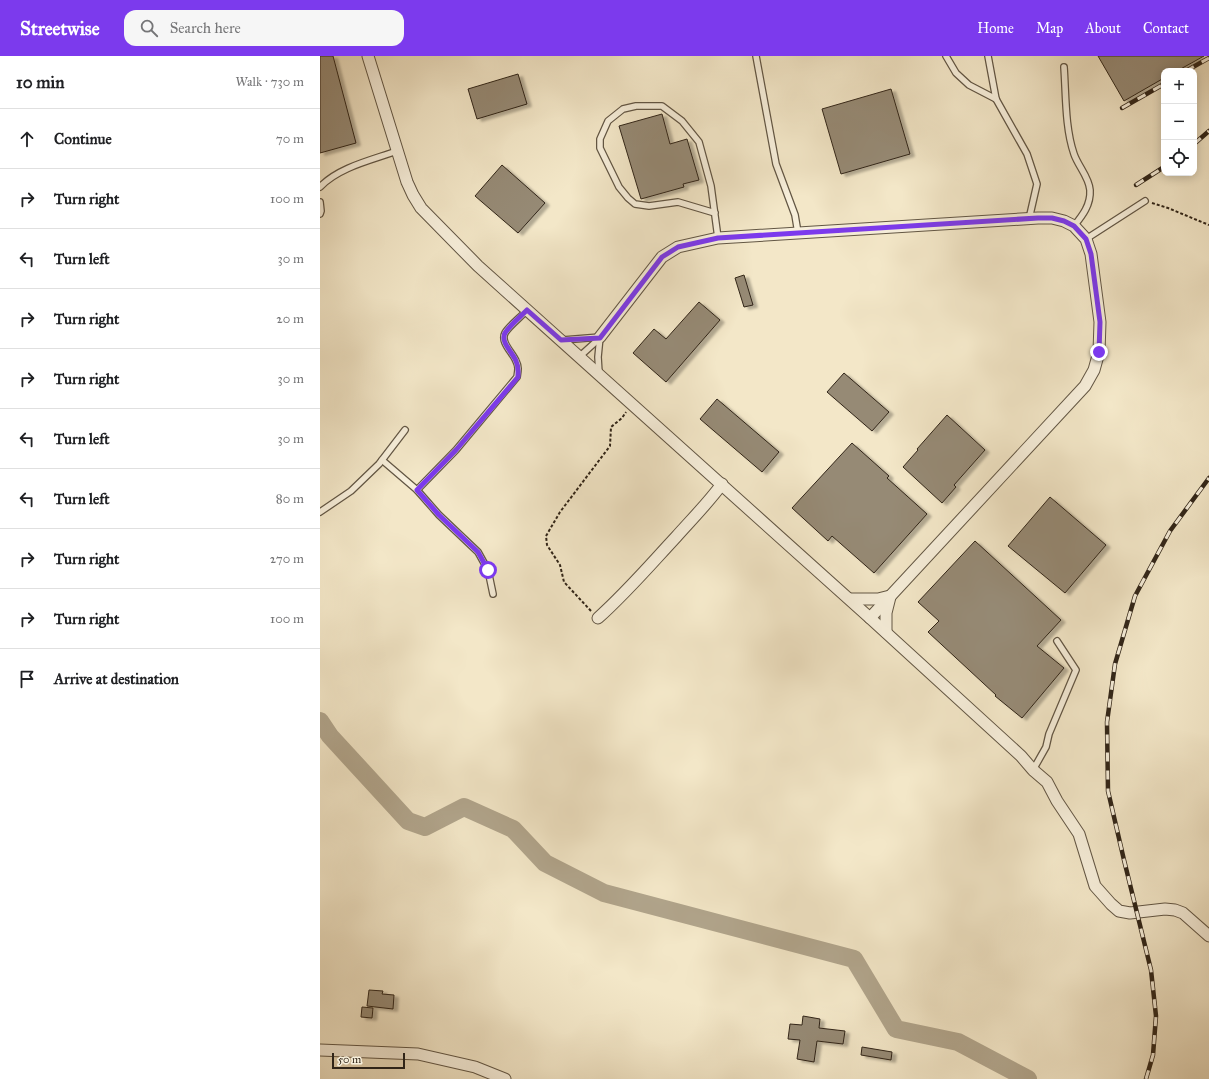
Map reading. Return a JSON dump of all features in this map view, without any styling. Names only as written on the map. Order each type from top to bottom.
[{"type":"street","points":[[368,56],[407,182],[413,196],[421,208],[478,266],[850,599],[1021,756],[1033,770],[1047,782],[1057,801],[1079,834],[1095,886],[1111,904],[1119,911],[1130,913],[1165,909],[1183,913],[1209,936]]},
{"type":"street","points":[[600,338],[662,257],[678,247],[718,238],[1029,219],[1052,218],[1064,221],[1074,226],[1086,239],[1091,254],[1100,322],[1099,352],[1094,370],[1084,386],[870,618]]},
{"type":"street","points":[[598,618],[618,601],[648,569],[703,509],[722,484]]},
{"type":"street","points":[[850,599],[878,599],[890,596]]},
{"type":"street","points":[[886,632],[886,613],[890,596]]},
{"type":"street","points":[[320,1050],[418,1054],[475,1067],[505,1079]]},
{"type":"lane","points":[[756,56],[776,164],[795,216],[798,233]]},
{"type":"lane","points":[[946,56],[956,73],[969,85],[996,99]]},
{"type":"lane","points":[[988,56],[996,99],[1027,154],[1037,184],[1029,219]]},
{"type":"lane","points":[[1064,68],[1070,134],[1074,154],[1090,190],[1088,205],[1074,226]]},
{"type":"lane","points":[[715,213],[678,202],[648,206],[635,204],[631,201],[619,187],[600,148],[600,139],[608,121],[623,109],[636,106],[662,106],[682,121],[699,142],[711,186],[715,213],[718,238]]},
{"type":"lane","points":[[320,187],[327,180],[349,169],[397,151]]},
{"type":"lane","points":[[1086,239],[1145,201]]},
{"type":"lane","points":[[320,202],[320,214]]},
{"type":"lane","points":[[417,490],[456,450],[518,377],[519,369],[504,341],[504,335],[527,310]]},
{"type":"lane","points":[[561,340],[600,338]]},
{"type":"lane","points":[[579,356],[600,338]]},
{"type":"lane","points":[[600,338],[598,356],[600,374]]},
{"type":"lane","points":[[320,512],[351,491],[382,460],[405,430]]},
{"type":"lane","points":[[382,460],[417,490],[439,515],[478,552],[488,570],[493,594]]},
{"type":"lane","points":[[1033,770],[1044,753],[1049,734],[1076,670],[1057,641]]},
{"type":"path","points":[[1145,201],[1168,208],[1209,225]]},
{"type":"path","points":[[598,618],[564,582],[560,565],[547,546],[546,536],[560,512],[610,446],[611,427],[622,418],[631,402]]},
{"type":"building","points":[[320,56],[333,56],[356,143],[320,153]]},
{"type":"building","points":[[1098,56],[1204,56],[1182,68],[1161,68],[1161,80],[1124,101]]},
{"type":"building","points":[[518,74],[527,104],[477,119],[468,89]]},
{"type":"building","points":[[891,89],[910,154],[841,174],[822,109]]},
{"type":"building","points":[[662,114],[670,144],[687,139],[699,180],[683,184],[684,187],[641,199],[619,126]]},
{"type":"building","points":[[502,165],[545,203],[518,233],[475,196]]},
{"type":"building","points":[[744,275],[753,305],[744,307],[735,278]]},
{"type":"building","points":[[699,302],[720,320],[666,382],[633,353],[654,329],[666,339]]},
{"type":"building","points":[[844,373],[889,412],[872,431],[827,392]]},
{"type":"building","points":[[717,399],[779,452],[762,472],[700,419]]},
{"type":"building","points":[[947,415],[985,450],[954,485],[956,487],[942,503],[903,467]]},
{"type":"building","points":[[852,443],[889,476],[887,478],[927,514],[874,573],[832,536],[828,541],[792,508]]},
{"type":"building","points":[[1050,497],[1106,545],[1065,593],[1008,546]]},
{"type":"building","points":[[975,541],[1061,620],[1037,646],[1064,668],[1022,718],[995,696],[996,695],[928,632],[939,621],[918,602]]},
{"type":"building","points":[[369,990],[383,991],[382,994],[394,995],[393,1009],[367,1006]]},
{"type":"building","points":[[362,1007],[373,1008],[372,1018],[361,1017]]},
{"type":"building","points":[[803,1016],[820,1019],[819,1028],[845,1031],[843,1044],[817,1041],[814,1062],[797,1059],[800,1040],[788,1039],[790,1024],[802,1025]]},
{"type":"building","points":[[862,1047],[892,1052],[891,1060],[861,1055]]},
{"type":"waterway","points":[[320,721],[330,736],[408,821],[425,827],[464,807],[513,829],[545,863],[604,893],[854,959],[896,1029],[958,1042],[1028,1079]]},
{"type":"railway","points":[[1191,68],[1209,58]]},
{"type":"railway","points":[[1122,108],[1161,86]]},
{"type":"railway","points":[[1197,141],[1209,131]]},
{"type":"railway","points":[[1136,185],[1161,169]]},
{"type":"railway","points":[[1146,1079],[1153,1055],[1156,1016],[1151,970],[1108,791],[1107,722],[1115,664],[1135,596],[1170,531],[1209,478]]},
{"type":"route","points":[[488,570],[478,552],[439,515],[417,490],[456,450],[501,395],[518,377],[519,369],[504,341],[504,335],[527,310],[561,340],[600,338],[662,257],[678,247],[718,238],[1052,218],[1064,221],[1074,226],[1086,239],[1091,254],[1100,322],[1099,352]]}]
